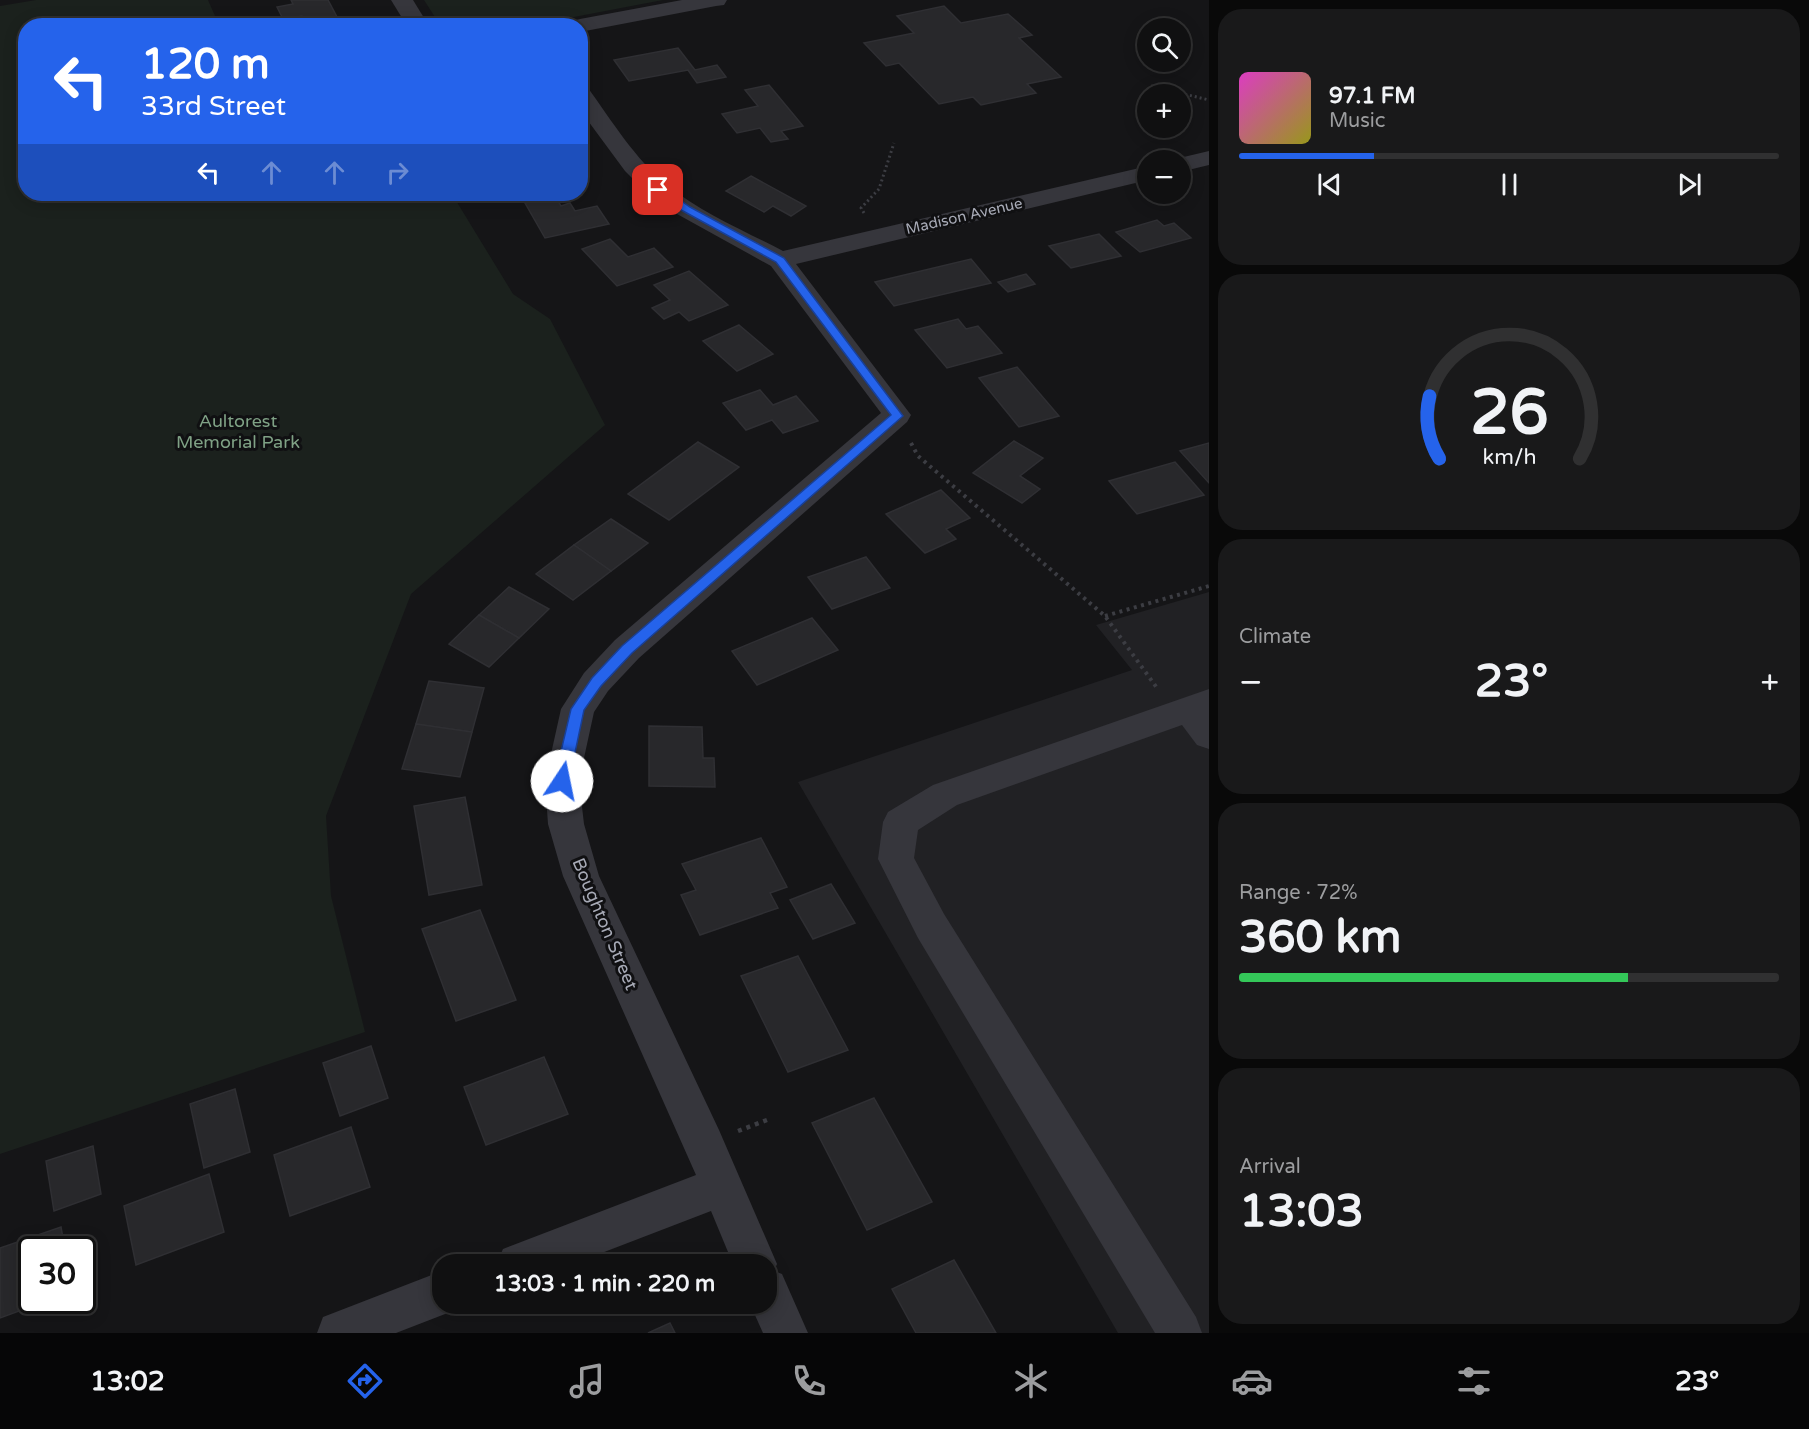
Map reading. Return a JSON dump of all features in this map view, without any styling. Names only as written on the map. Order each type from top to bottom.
[{"type":"street","points":[[402,0],[413,18]]},
{"type":"street","points":[[588,24],[716,0]]},
{"type":"street","points":[[588,104],[634,166],[658,190],[686,209],[780,260],[897,416]]},
{"type":"street","points":[[1191,162],[1209,158]]},
{"type":"street","name":"Madison Avenue","points":[[780,260],[1137,176]]},
{"type":"street","name":"Boughton Street","points":[[750,1254],[720,1187],[704,1144],[581,876],[566,824],[562,781],[569,741],[578,709],[596,682],[627,650],[897,416]]},
{"type":"street","points":[[1180,1333],[931,926],[896,859],[901,822],[945,795],[1202,716]]},
{"type":"street","points":[[544,1254],[720,1187]]},
{"type":"street","points":[[339,1333],[432,1297]]},
{"type":"street","points":[[777,1314],[786,1333]]},
{"type":"path","points":[[1191,95],[1209,99]]},
{"type":"path","points":[[863,212],[861,208],[879,189],[894,143]]},
{"type":"path","points":[[897,416],[918,456],[1105,616],[1158,689],[1147,693]]},
{"type":"path","points":[[1105,616],[1209,586]]},
{"type":"shaded area","points":[[1209,592],[1209,1333],[1118,1333],[798,782],[1132,670],[1096,625]]},
{"type":"green space","name":"Aultorest Memorial Park","points":[[36,0],[208,0],[216,18],[18,18],[18,201],[456,201],[513,294],[550,319],[605,425],[411,594],[326,816],[331,896],[365,1032],[0,1154],[0,6]]},
{"type":"green space","points":[[424,0],[663,0],[569,18],[436,18]]},
{"type":"building","points":[[291,0],[328,0],[337,17],[282,18],[277,7],[293,4]]},
{"type":"building","points":[[944,6],[961,23],[1008,14],[1032,35],[1019,38],[1061,77],[1027,84],[1036,93],[981,105],[973,97],[939,104],[899,63],[886,66],[864,43],[914,33],[897,16]]},
{"type":"building","points":[[678,48],[695,70],[717,65],[726,77],[697,83],[688,70],[629,81],[614,60]]},
{"type":"building","points":[[769,85],[803,126],[781,131],[788,139],[771,142],[760,128],[737,133],[722,114],[758,106],[745,90]]},
{"type":"building","points":[[751,176],[806,206],[791,216],[773,206],[764,212],[726,191]]},
{"type":"building","points":[[558,201],[561,206],[570,203],[575,211],[597,206],[609,224],[545,238],[525,203]]},
{"type":"building","points":[[1157,220],[1164,226],[1174,223],[1191,238],[1140,252],[1116,232]]},
{"type":"building","points":[[1099,234],[1121,256],[1071,268],[1049,246]]},
{"type":"building","points":[[610,239],[628,257],[654,248],[673,267],[617,286],[582,249]]},
{"type":"building","points":[[971,259],[991,283],[894,306],[875,282]]},
{"type":"building","points":[[689,271],[728,305],[689,321],[679,312],[664,319],[652,308],[670,300],[654,285]]},
{"type":"building","points":[[1026,274],[1035,284],[1008,292],[998,282]]},
{"type":"building","points":[[958,319],[966,329],[978,326],[1002,353],[947,368],[915,330]]},
{"type":"building","points":[[739,325],[773,354],[737,371],[703,341]]},
{"type":"building","points":[[1017,367],[1059,416],[1019,427],[979,378]]},
{"type":"building","points":[[760,390],[773,405],[796,396],[818,421],[783,433],[772,420],[746,430],[723,403]]},
{"type":"building","points":[[1014,441],[1043,458],[1020,476],[1040,489],[1022,503],[973,473]]},
{"type":"building","points":[[698,442],[739,467],[669,520],[628,494]]},
{"type":"building","points":[[1209,443],[1209,483],[1180,451]]},
{"type":"building","points":[[1175,462],[1204,495],[1137,514],[1109,481]]},
{"type":"building","points":[[941,490],[970,518],[946,529],[956,539],[925,553],[886,514]]},
{"type":"building","points":[[611,519],[648,543],[611,571],[574,545]]},
{"type":"building","points":[[574,545],[611,571],[573,600],[536,574]]},
{"type":"building","points":[[866,557],[890,588],[832,609],[808,577]]},
{"type":"building","points":[[509,587],[549,609],[519,638],[479,615]]},
{"type":"building","points":[[479,615],[519,638],[489,667],[449,644]]},
{"type":"building","points":[[812,618],[838,650],[757,685],[732,651]]},
{"type":"building","points":[[429,681],[484,688],[472,732],[416,724]]},
{"type":"building","points":[[416,724],[472,732],[460,777],[402,769]]},
{"type":"building","points":[[649,726],[702,727],[703,758],[714,758],[715,787],[649,786]]},
{"type":"building","points":[[465,797],[482,885],[429,895],[414,806]]},
{"type":"building","points":[[761,838],[787,887],[770,893],[778,908],[700,935],[681,895],[696,890],[682,864]]},
{"type":"building","points":[[831,884],[855,923],[813,939],[790,900]]},
{"type":"building","points":[[480,910],[516,1000],[456,1021],[422,929]]},
{"type":"building","points":[[798,956],[848,1050],[788,1072],[741,976]]},
{"type":"building","points":[[371,1046],[388,1098],[340,1116],[323,1063]]},
{"type":"building","points":[[544,1057],[568,1114],[486,1145],[464,1087]]},
{"type":"building","points":[[235,1089],[250,1152],[204,1168],[190,1104]]},
{"type":"building","points":[[874,1098],[932,1202],[867,1230],[812,1123]]},
{"type":"building","points":[[351,1127],[370,1187],[290,1216],[274,1155]]},
{"type":"building","points":[[93,1146],[101,1194],[54,1211],[46,1161]]},
{"type":"building","points":[[209,1174],[224,1232],[136,1265],[124,1206]]},
{"type":"building","points":[[61,1227],[63,1236],[35,1236]]},
{"type":"building","points":[[18,1242],[18,1311],[0,1318],[0,1248]]},
{"type":"building","points":[[954,1260],[996,1333],[916,1333],[892,1289]]},
{"type":"building","points":[[670,1323],[675,1333],[648,1333]]},
{"type":"route","points":[[562,781],[569,741],[578,709],[596,682],[627,650],[897,416],[780,260],[686,209],[658,190]]}]
